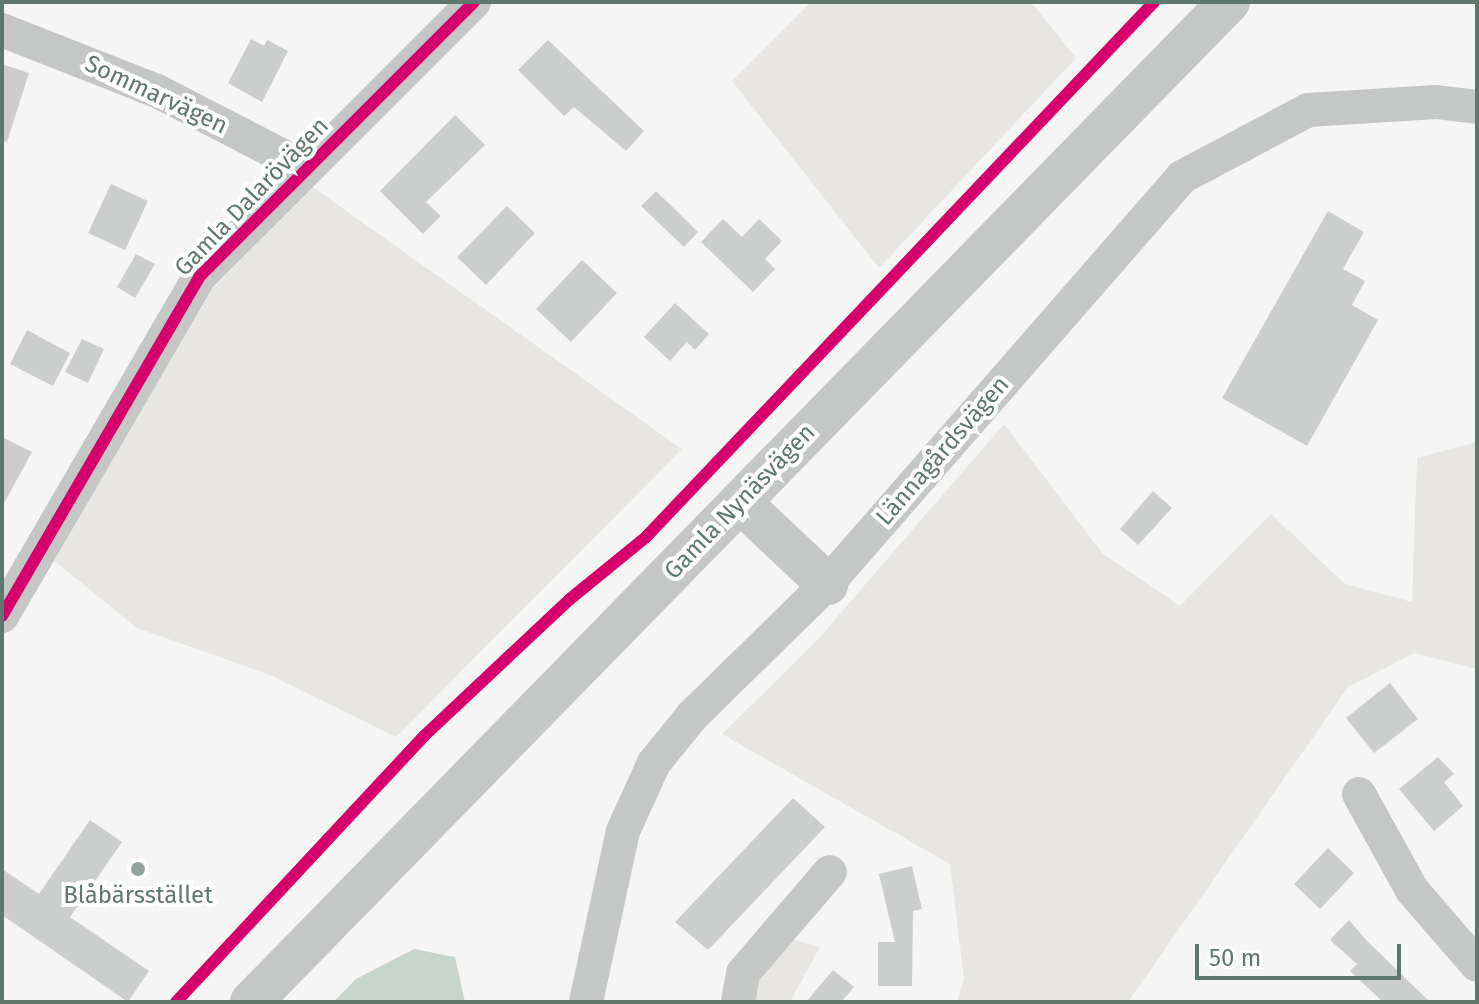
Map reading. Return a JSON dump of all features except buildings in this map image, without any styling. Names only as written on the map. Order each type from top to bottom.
[{"type":"street","name":"Gamla Dalarövägen","points":[[2,616],[199,277],[474,2]]},
{"type":"street","name":"Gamla Nynäsvägen","points":[[251,1002],[1229,2]]},
{"type":"street","name":"Sommarvägen","points":[[2,30],[157,91],[306,168]]},
{"type":"street","name":"Lännagårdsvägen","points":[[586,1002],[623,831],[654,763],[692,716],[827,584],[1182,177],[1308,110],[1436,102],[1477,107]]},
{"type":"street","points":[[740,502],[827,584]]},
{"type":"street","points":[[1359,794],[1412,890],[1477,965]]},
{"type":"street","points":[[738,1002],[743,973],[830,872]]},
{"type":"shaded area","points":[[811,2],[1031,2],[1076,58],[879,268],[732,81]]},
{"type":"shaded area","points":[[311,186],[682,449],[396,737],[270,675],[137,628],[52,559],[213,289]]},
{"type":"shaded area","points":[[1004,424],[1103,554],[1180,606],[1271,514],[1345,584],[1412,602],[1417,458],[1477,442],[1477,669],[1414,653],[1348,687],[1128,1002],[957,1002],[964,979],[950,864],[722,734],[819,638]]},
{"type":"shaded area","points":[[787,938],[820,947],[790,1002],[747,1002],[751,977]]},
{"type":"shaded area","points":[[414,949],[455,957],[465,1002],[333,1002],[356,979]]},
{"type":"cycle path","points":[[2,616],[199,277],[474,2]]},
{"type":"cycle path","points":[[176,1002],[424,736],[570,599],[646,537],[1154,2]]},
{"type":"place","name":"Blåbärsstället","points":[[138,869]]}]
